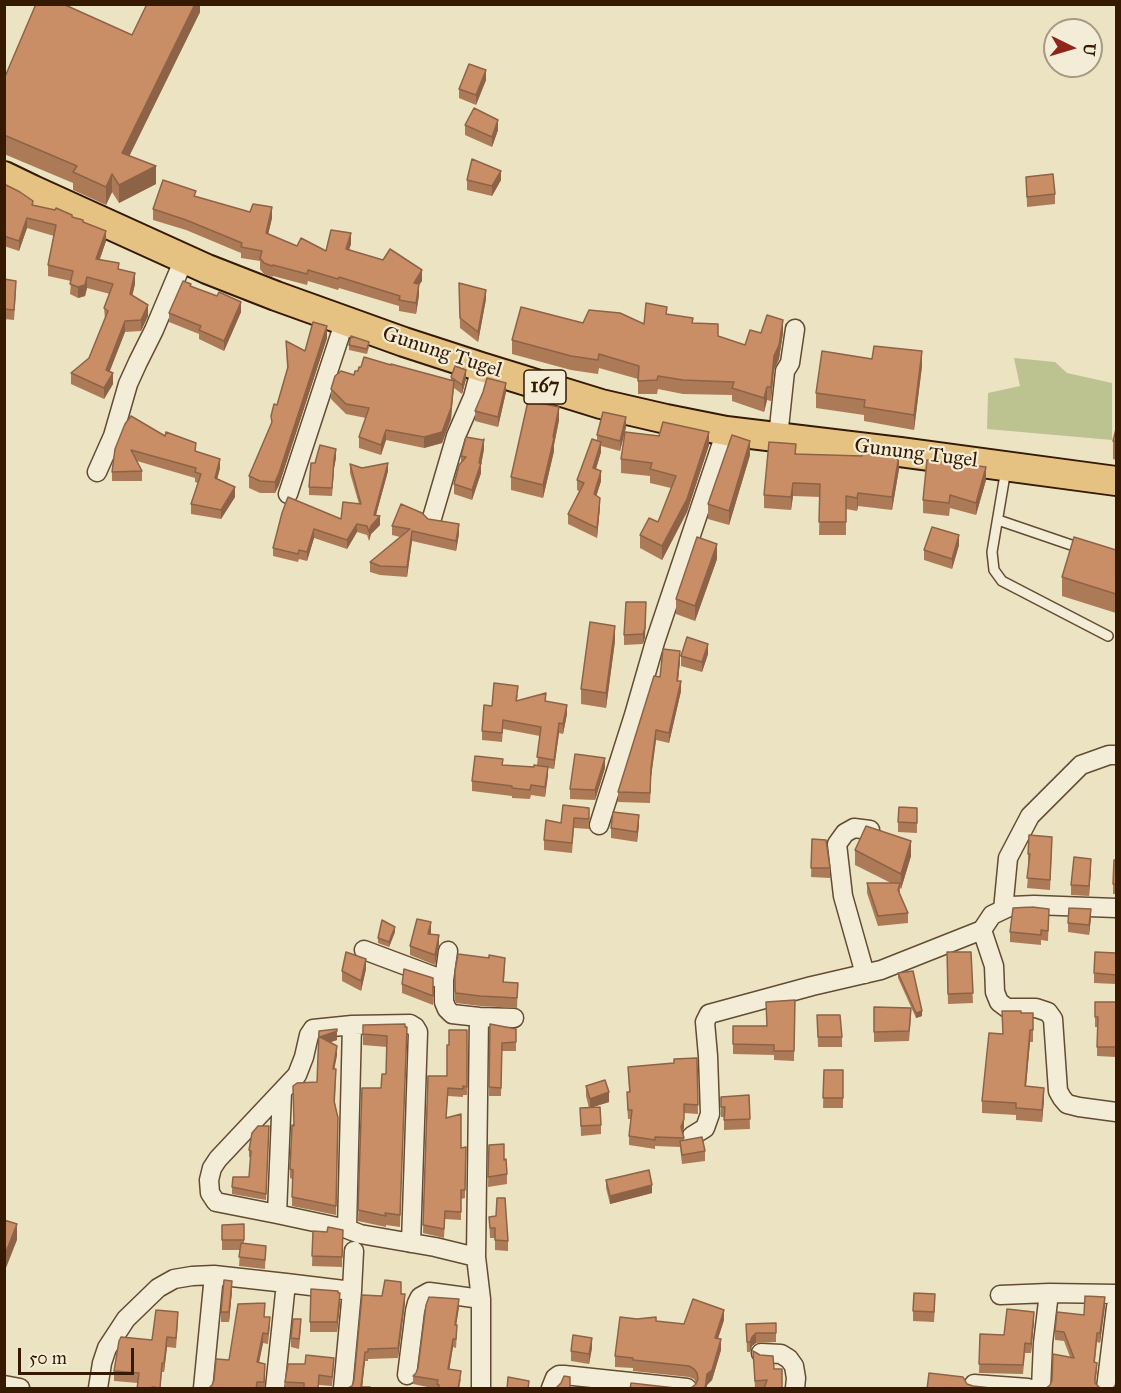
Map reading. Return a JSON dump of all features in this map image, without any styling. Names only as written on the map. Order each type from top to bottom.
[{"type":"main road","name":"Gunung Tugel","points":[[4,176],[184,259],[276,296],[404,342],[601,404],[726,431],[1116,481]]},
{"type":"street","points":[[97,472],[113,436],[128,384],[184,259]]},
{"type":"street","points":[[288,494],[345,320]]},
{"type":"street","points":[[777,437],[785,371],[790,363],[795,329]]},
{"type":"street","points":[[432,518],[456,436],[473,397],[481,367]]},
{"type":"street","points":[[599,825],[655,642],[726,431]]},
{"type":"street","points":[[1003,910],[1008,858],[1030,816],[1081,765],[1109,755],[1116,755]]},
{"type":"street","points":[[865,974],[843,896],[837,844],[845,833],[854,828],[870,830]]},
{"type":"street","points":[[692,1136],[705,1128],[710,1114],[705,1022],[709,1014],[881,970],[982,930],[992,915],[1011,906],[1116,908]]},
{"type":"street","points":[[982,930],[994,966],[995,992],[999,1002],[1007,1008],[1036,1008],[1048,1012],[1053,1020],[1058,1091],[1062,1098],[1067,1104],[1078,1107],[1116,1112]]},
{"type":"street","points":[[364,950],[444,981]]},
{"type":"street","points":[[448,951],[444,981],[444,1002],[447,1010],[453,1014],[478,1017],[514,1018]]},
{"type":"street","points":[[478,1017],[476,1257],[481,1299],[481,1389]]},
{"type":"street","points":[[411,1243],[418,1032],[410,1024],[352,1025],[313,1029],[309,1035],[297,1075],[212,1168],[209,1180],[210,1193],[216,1202],[476,1257]]},
{"type":"street","points":[[347,1229],[352,1025]]},
{"type":"street","points":[[278,1214],[282,1092]]},
{"type":"street","points":[[343,1389],[354,1251]]},
{"type":"street","points":[[98,1389],[107,1348],[126,1319],[158,1288],[174,1279],[214,1275],[352,1291]]},
{"type":"street","points":[[203,1389],[214,1275]]},
{"type":"street","points":[[275,1389],[286,1283]]},
{"type":"street","points":[[407,1375],[415,1311],[420,1297],[429,1292],[481,1299]]},
{"type":"street","points":[[1041,1389],[1043,1343],[1049,1293]]},
{"type":"street","points":[[1000,1295],[1116,1294]]},
{"type":"street","points":[[1106,1389],[1116,1307]]},
{"type":"street","points":[[761,1353],[781,1354],[789,1359],[794,1366],[795,1389]]},
{"type":"street","points":[[551,1389],[555,1378],[564,1375],[687,1389]]},
{"type":"street","points":[[974,1384],[1029,1389]]},
{"type":"lane","points":[[1006,466],[992,552],[994,570],[1002,581],[1108,636]]},
{"type":"lane","points":[[998,520],[1080,548]]},
{"type":"green space","points":[[1014,358],[1055,362],[1067,373],[1112,383],[1112,440],[987,429],[988,393],[1020,386]]},
{"type":"building","points":[[36,4],[63,4],[132,35],[147,4],[195,4],[122,153],[156,166],[119,185],[112,174],[106,187],[73,172],[77,166],[4,135],[4,79]]},
{"type":"building","points":[[469,64],[486,70],[476,95],[459,89]]},
{"type":"building","points":[[474,108],[498,120],[492,137],[465,125]]},
{"type":"building","points":[[472,159],[501,171],[492,186],[467,180]]},
{"type":"building","points":[[1053,174],[1055,194],[1027,197],[1026,177]]},
{"type":"building","points":[[163,180],[196,191],[194,196],[250,212],[253,204],[272,207],[266,233],[297,246],[301,238],[326,251],[331,230],[351,233],[346,249],[383,260],[390,249],[422,270],[414,283],[419,284],[416,303],[399,300],[400,296],[339,277],[338,279],[308,270],[307,274],[264,263],[260,258],[262,251],[241,247],[242,243],[153,209]]},
{"type":"building","points":[[4,184],[33,201],[32,205],[55,210],[56,208],[106,231],[96,259],[119,263],[118,269],[135,273],[130,294],[148,305],[141,320],[125,321],[106,370],[113,373],[104,388],[71,373],[89,358],[108,311],[104,308],[113,284],[87,277],[85,285],[78,287],[70,284],[73,271],[48,265],[56,225],[27,218],[19,241],[4,236]]},
{"type":"building","points":[[4,279],[16,281],[14,310],[4,309]]},
{"type":"building","points":[[183,281],[217,296],[219,292],[241,302],[224,341],[199,330],[201,326],[169,313]]},
{"type":"building","points":[[459,283],[486,290],[478,332],[460,318]]},
{"type":"building","points":[[646,303],[667,307],[666,314],[693,318],[692,323],[718,324],[718,336],[745,345],[750,330],[761,333],[767,315],[783,320],[779,345],[774,356],[771,387],[767,387],[764,398],[732,388],[734,382],[683,380],[658,376],[657,380],[638,381],[639,366],[599,354],[598,360],[571,356],[512,340],[521,307],[583,323],[589,310],[620,313],[644,324]]},
{"type":"building","points":[[313,322],[327,326],[279,473],[275,482],[260,481],[249,476],[272,422],[274,404],[277,405],[288,367],[286,341],[305,351]]},
{"type":"building","points":[[351,336],[369,342],[367,349],[349,345]]},
{"type":"building","points":[[874,346],[922,351],[914,415],[864,407],[865,400],[816,393],[822,351],[872,359]]},
{"type":"building","points":[[364,357],[454,381],[451,408],[442,432],[424,437],[386,430],[381,445],[359,437],[369,408],[346,404],[331,389],[335,376],[341,371],[354,375],[355,371],[361,367]]},
{"type":"building","points":[[455,366],[466,370],[462,385],[451,377]]},
{"type":"building","points":[[487,378],[506,383],[498,417],[475,411]]},
{"type":"building","points":[[528,401],[559,407],[543,485],[511,477]]},
{"type":"building","points":[[603,412],[626,417],[620,441],[597,435]]},
{"type":"building","points":[[131,416],[165,436],[166,432],[196,443],[195,451],[220,459],[215,478],[235,487],[221,510],[191,504],[201,474],[195,472],[196,468],[131,450],[142,471],[112,472],[115,449],[125,424]]},
{"type":"building","points":[[663,422],[709,432],[687,499],[662,546],[640,535],[649,518],[658,522],[676,476],[650,469],[652,463],[621,459],[625,432],[659,436]]},
{"type":"building","points":[[732,435],[750,441],[729,511],[708,504]]},
{"type":"building","points":[[466,437],[484,439],[479,463],[481,463],[472,490],[454,484],[459,465],[466,457],[461,456]]},
{"type":"building","points":[[592,439],[601,442],[593,468],[601,471],[594,494],[600,498],[597,528],[568,514],[584,483],[577,480]]},
{"type":"building","points":[[769,442],[796,444],[795,454],[862,456],[862,451],[899,455],[892,497],[858,493],[857,498],[846,496],[846,522],[819,522],[820,484],[793,483],[791,497],[764,495]]},
{"type":"building","points":[[320,445],[336,449],[332,488],[309,487],[311,463],[315,463]]},
{"type":"building","points":[[927,460],[986,467],[976,503],[950,495],[949,503],[923,500]]},
{"type":"building","points":[[388,463],[374,515],[380,516],[369,532],[367,526],[357,524],[347,540],[314,529],[307,552],[299,550],[298,554],[273,548],[288,497],[341,519],[343,502],[361,504],[350,464],[362,468]]},
{"type":"building","points":[[401,504],[422,513],[428,519],[459,524],[456,541],[412,531],[407,567],[380,566],[370,562],[410,529],[392,526]]},
{"type":"building","points":[[932,527],[959,535],[952,559],[924,550]]},
{"type":"building","points":[[697,537],[717,544],[695,606],[676,599]]},
{"type":"building","points":[[1074,537],[1116,550],[1116,594],[1062,577]]},
{"type":"building","points":[[626,602],[646,602],[643,634],[624,635]]},
{"type":"building","points":[[590,622],[615,626],[606,693],[581,689]]},
{"type":"building","points":[[687,637],[708,644],[702,662],[681,656]]},
{"type":"building","points":[[663,649],[680,651],[677,681],[681,681],[669,733],[656,730],[650,793],[618,792],[654,676],[660,677]]},
{"type":"building","points":[[494,683],[518,686],[516,701],[546,693],[545,701],[567,705],[563,724],[559,723],[554,760],[537,757],[541,727],[503,720],[502,733],[482,731],[484,705],[492,706]]},
{"type":"building","points":[[575,754],[605,758],[595,790],[570,789]]},
{"type":"building","points":[[475,756],[503,759],[502,765],[548,767],[545,787],[531,785],[530,790],[472,781]]},
{"type":"building","points":[[563,805],[589,808],[589,819],[574,818],[572,843],[544,840],[546,820],[561,823]]},
{"type":"building","points":[[899,807],[917,808],[917,823],[898,822]]},
{"type":"building","points":[[613,812],[639,815],[637,832],[611,828]]},
{"type":"building","points":[[866,826],[911,841],[901,874],[855,850]]},
{"type":"building","points":[[1029,835],[1052,837],[1050,880],[1027,878],[1030,854],[1028,854]]},
{"type":"building","points":[[812,839],[826,840],[830,868],[811,868]]},
{"type":"building","points":[[1074,857],[1091,859],[1089,886],[1071,885]]},
{"type":"building","points":[[1114,860],[1116,860],[1116,884],[1113,884]]},
{"type":"building","points":[[867,883],[900,883],[898,890],[908,913],[878,916]]},
{"type":"building","points":[[1013,908],[1049,909],[1048,931],[1041,930],[1041,935],[1010,932]]},
{"type":"building","points":[[1069,908],[1091,909],[1089,925],[1068,923]]},
{"type":"building","points":[[417,919],[431,922],[428,934],[439,935],[435,955],[410,946]]},
{"type":"building","points":[[382,920],[395,927],[389,942],[378,938]]},
{"type":"building","points":[[346,952],[366,959],[361,981],[342,971]]},
{"type":"building","points":[[947,952],[971,952],[973,993],[948,994]]},
{"type":"building","points":[[1095,952],[1116,953],[1116,975],[1094,973]]},
{"type":"building","points":[[458,954],[505,958],[503,982],[518,983],[517,998],[456,993],[455,971]]},
{"type":"building","points":[[404,969],[433,978],[433,996],[402,984]]},
{"type":"building","points":[[913,971],[922,1011],[916,1013],[898,973]]},
{"type":"building","points":[[795,1000],[794,1051],[774,1051],[774,1045],[733,1044],[733,1026],[767,1026],[766,1002]]},
{"type":"building","points":[[1095,1002],[1116,1002],[1116,1047],[1097,1047],[1098,1017],[1095,1017]]},
{"type":"building","points":[[874,1007],[911,1008],[909,1031],[874,1032]]},
{"type":"building","points":[[1002,1011],[1033,1013],[1033,1030],[1030,1030],[1025,1086],[1044,1088],[1042,1110],[1016,1108],[1016,1103],[982,1101],[989,1033],[1003,1034]]},
{"type":"building","points":[[817,1015],[840,1015],[842,1037],[818,1037]]},
{"type":"building","points":[[405,1024],[407,1027],[400,1215],[385,1213],[386,1216],[358,1210],[362,1088],[381,1088],[382,1074],[386,1074],[387,1036],[363,1034],[363,1025]]},
{"type":"building","points":[[490,1024],[516,1029],[516,1042],[502,1043],[501,1088],[489,1087]]},
{"type":"building","points":[[337,1029],[337,1031],[320,1037],[337,1046],[333,1069],[336,1069],[334,1101],[338,1118],[336,1206],[292,1197],[293,1170],[290,1169],[292,1125],[294,1126],[293,1086],[297,1083],[317,1082],[319,1031]]},
{"type":"building","points":[[449,1030],[467,1030],[467,1087],[448,1088],[446,1118],[461,1114],[461,1148],[466,1147],[465,1190],[461,1190],[461,1212],[445,1211],[444,1229],[423,1225],[428,1076],[447,1076]]},
{"type":"building","points":[[697,1058],[698,1105],[684,1104],[684,1119],[681,1127],[684,1138],[655,1137],[655,1140],[629,1136],[632,1110],[628,1110],[627,1092],[630,1092],[628,1067],[674,1063],[674,1059]]},
{"type":"building","points":[[824,1070],[843,1070],[843,1098],[823,1098]]},
{"type":"building","points":[[605,1080],[609,1092],[590,1099],[586,1086]]},
{"type":"building","points":[[749,1095],[750,1119],[724,1120],[725,1107],[721,1107],[721,1097]]},
{"type":"building","points":[[600,1107],[601,1125],[581,1126],[580,1108]]},
{"type":"building","points":[[258,1126],[269,1126],[266,1194],[232,1187],[233,1177],[249,1177],[251,1151],[249,1150],[252,1133]]},
{"type":"building","points":[[702,1137],[705,1151],[682,1155],[680,1141]]},
{"type":"building","points":[[504,1144],[507,1174],[488,1177],[489,1145]]},
{"type":"building","points":[[649,1170],[652,1185],[610,1196],[606,1180]]},
{"type":"building","points":[[497,1198],[505,1198],[508,1241],[495,1240],[495,1228],[490,1228],[489,1217],[496,1216]]},
{"type":"building","points":[[4,1220],[17,1224],[4,1257]]},
{"type":"building","points":[[244,1224],[244,1240],[222,1240],[222,1225]]},
{"type":"building","points":[[328,1227],[343,1230],[342,1257],[312,1256],[313,1231],[327,1232]]},
{"type":"building","points":[[241,1243],[266,1246],[265,1260],[239,1257]]},
{"type":"building","points":[[224,1280],[232,1281],[229,1312],[221,1312]]},
{"type":"building","points":[[385,1280],[401,1282],[401,1294],[405,1294],[398,1348],[368,1349],[368,1352],[365,1352],[361,1387],[370,1387],[370,1389],[346,1389],[352,1386],[354,1380],[362,1295],[382,1296]]},
{"type":"building","points":[[311,1289],[340,1293],[337,1322],[310,1322]]},
{"type":"building","points":[[914,1293],[935,1294],[934,1312],[913,1311]]},
{"type":"building","points":[[1085,1296],[1105,1297],[1100,1333],[1097,1333],[1094,1362],[1097,1363],[1095,1383],[1101,1389],[1045,1389],[1052,1380],[1053,1354],[1074,1358],[1064,1332],[1055,1331],[1057,1312],[1084,1315]]},
{"type":"building","points":[[429,1297],[459,1299],[455,1325],[457,1325],[456,1339],[453,1339],[448,1369],[461,1371],[458,1389],[439,1389],[438,1380],[413,1376],[418,1368]]},
{"type":"building","points":[[693,1299],[724,1310],[715,1338],[721,1339],[712,1370],[707,1374],[705,1389],[687,1389],[696,1384],[698,1379],[697,1373],[689,1366],[615,1356],[620,1317],[637,1319],[656,1317],[656,1321],[684,1324]]},
{"type":"building","points":[[265,1303],[264,1317],[270,1317],[268,1334],[263,1333],[257,1362],[265,1364],[264,1382],[257,1382],[256,1389],[208,1389],[214,1380],[216,1359],[229,1360],[238,1304]]},
{"type":"building","points":[[1007,1309],[1034,1312],[1031,1344],[1025,1343],[1023,1365],[979,1364],[980,1334],[1004,1335]]},
{"type":"building","points":[[156,1310],[178,1312],[176,1338],[167,1337],[160,1388],[137,1389],[139,1373],[114,1371],[119,1341],[121,1337],[152,1340]]},
{"type":"building","points":[[293,1319],[301,1319],[299,1339],[291,1338]]},
{"type":"building","points":[[776,1323],[776,1333],[756,1333],[750,1342],[747,1342],[746,1324]]},
{"type":"building","points":[[573,1335],[592,1338],[589,1354],[571,1351]]},
{"type":"building","points":[[753,1351],[760,1355],[773,1356],[774,1369],[782,1369],[782,1389],[764,1389],[767,1380],[755,1381]]},
{"type":"building","points":[[306,1355],[334,1358],[332,1377],[319,1375],[318,1389],[304,1389],[304,1383],[285,1382],[288,1364],[305,1364]]},
{"type":"building","points":[[929,1373],[963,1377],[967,1384],[991,1389],[927,1389]]},
{"type":"building","points":[[564,1376],[570,1377],[570,1389],[555,1389],[561,1383]]},
{"type":"building","points":[[508,1377],[529,1381],[528,1389],[507,1389]]},
{"type":"building","points":[[631,1383],[684,1389],[630,1389]]}]
